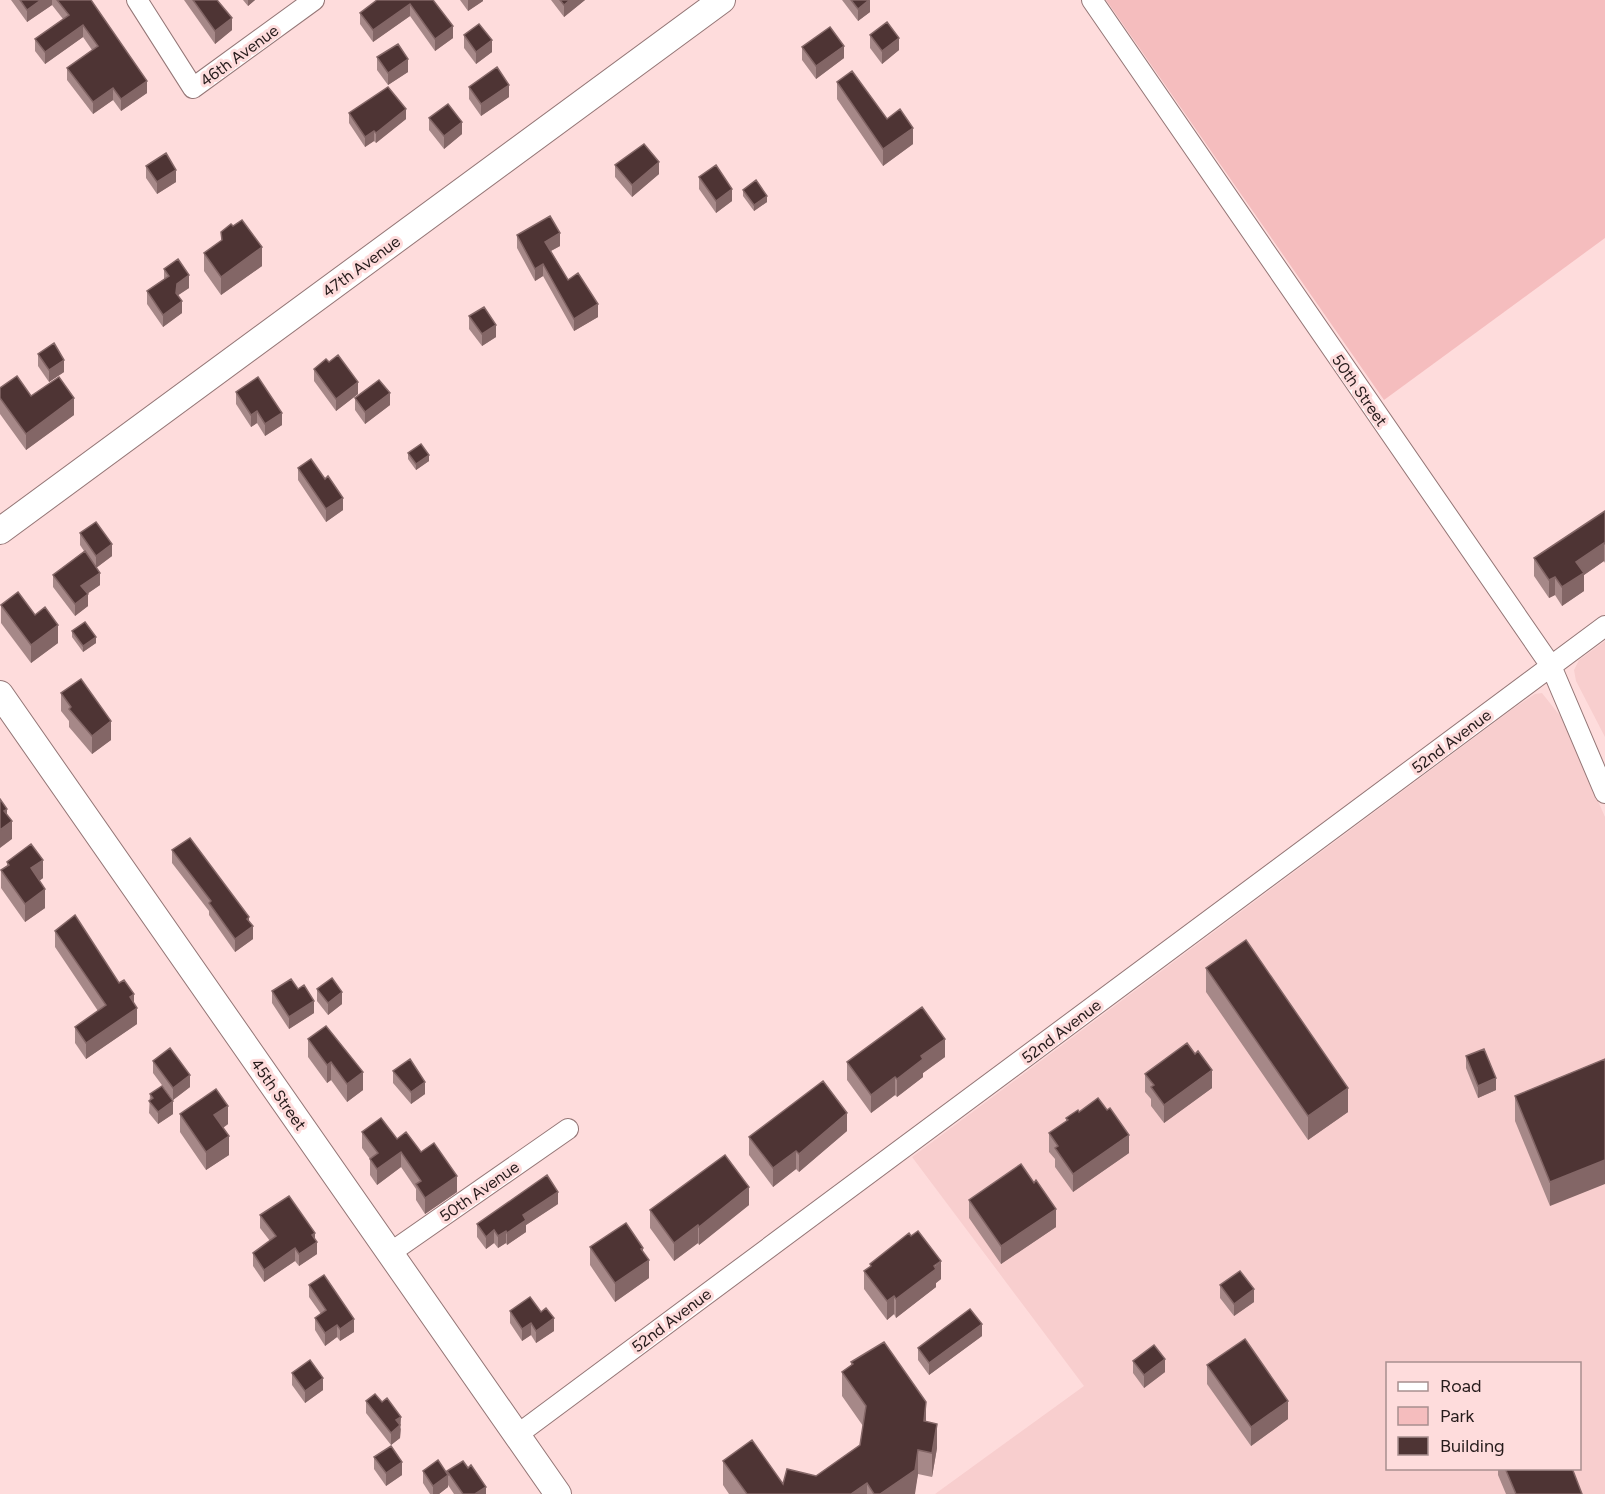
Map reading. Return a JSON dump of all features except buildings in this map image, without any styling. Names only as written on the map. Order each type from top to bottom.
[{"type":"street","name":"46th Avenue","points":[[137,0],[194,88],[314,0]]},
{"type":"street","name":"47th Avenue","points":[[0,531],[722,0]]},
{"type":"street","name":"50th Street","points":[[1092,0],[1551,666],[1605,793]]},
{"type":"street","name":"52nd Avenue","points":[[517,1435],[1605,626]]},
{"type":"street","name":"45th Street","points":[[0,694],[558,1494]]},
{"type":"street","name":"50th Avenue","points":[[390,1253],[568,1129]]},
{"type":"shaded area","points":[[1605,641],[1605,737],[1576,681],[1574,670],[1579,660]]},
{"type":"shaded area","points":[[1542,693],[1561,717],[1605,817],[1605,1494],[935,1494],[1084,1386],[912,1157],[1535,694]]},
{"type":"green space","points":[[1106,0],[1605,0],[1605,238],[1384,400]]}]
